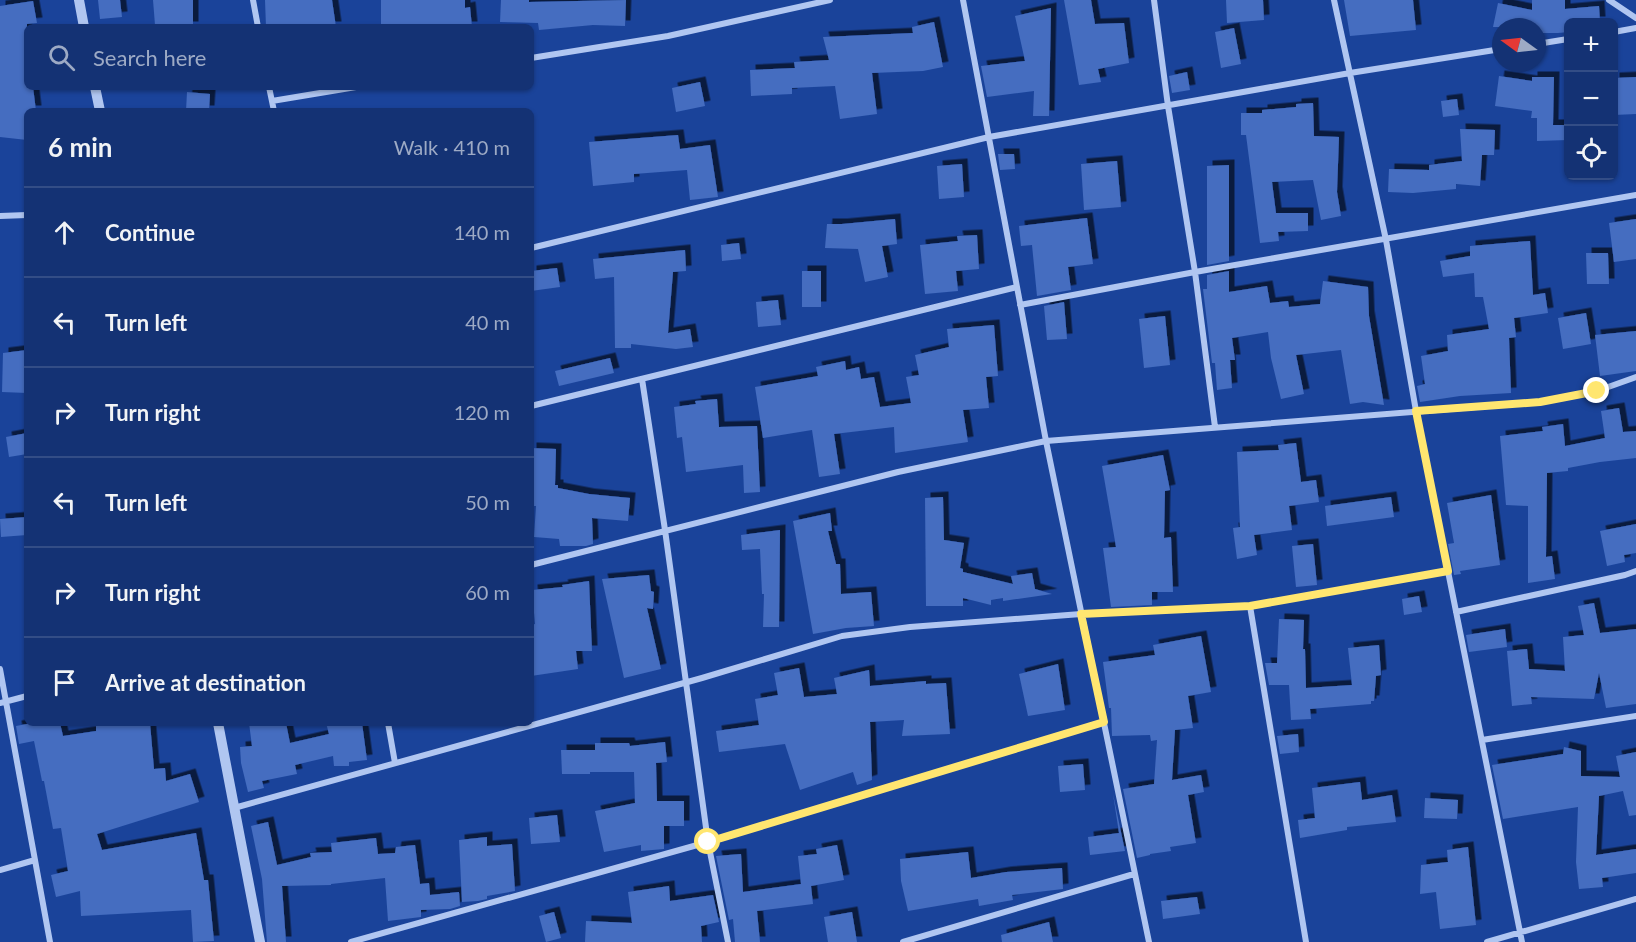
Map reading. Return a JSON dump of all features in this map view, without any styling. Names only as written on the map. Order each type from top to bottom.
[{"type":"street","points":[[79,0],[83,24]]},
{"type":"street","points":[[253,0],[257,24]]},
{"type":"street","points":[[534,58],[668,36],[830,0]]},
{"type":"street","points":[[963,0],[1046,441],[1149,942]]},
{"type":"street","points":[[1154,0],[1168,105],[1195,272],[1215,427]]},
{"type":"street","points":[[1334,0],[1386,240],[1416,411],[1522,942]]},
{"type":"street","points":[[1609,0],[1636,18]]},
{"type":"street","points":[[1618,31],[1636,28]]},
{"type":"street","points":[[1546,43],[1564,40]]},
{"type":"street","points":[[534,247],[989,137],[1350,73],[1492,50]]},
{"type":"street","points":[[96,90],[99,108]]},
{"type":"street","points":[[270,90],[273,108]]},
{"type":"street","points":[[272,101],[338,90]]},
{"type":"street","points":[[1020,304],[1636,195]]},
{"type":"street","points":[[0,216],[24,215]]},
{"type":"street","points":[[534,405],[1017,287]]},
{"type":"street","points":[[534,564],[898,472],[1046,441],[1540,402],[1597,391],[1636,377]]},
{"type":"street","points":[[642,379],[708,842],[728,942]]},
{"type":"street","points":[[534,724],[842,636],[910,627],[1081,614],[1250,606],[1448,571]]},
{"type":"street","points":[[1456,612],[1636,571]]},
{"type":"street","points":[[1250,606],[1306,942]]},
{"type":"street","points":[[0,669],[3,702],[51,942]]},
{"type":"street","points":[[3,702],[24,697]]},
{"type":"street","points":[[1482,740],[1636,716]]},
{"type":"street","points":[[351,942],[708,842],[1104,722]]},
{"type":"street","points":[[219,726],[260,942]]},
{"type":"street","points":[[389,726],[395,763]]},
{"type":"street","points":[[234,808],[528,726]]},
{"type":"street","points":[[0,870],[35,860]]},
{"type":"street","points":[[903,942],[1134,874]]},
{"type":"street","points":[[1487,942],[1636,899]]},
{"type":"building","points":[[98,0],[120,0],[122,17],[100,19]]},
{"type":"building","points":[[153,0],[193,0],[193,24],[155,24]]},
{"type":"building","points":[[265,0],[332,0],[336,24],[266,24]]},
{"type":"building","points":[[381,0],[465,0],[465,8],[470,7],[472,24],[381,24]]},
{"type":"building","points":[[501,0],[529,0],[529,2],[626,0],[625,26],[593,25],[539,30],[538,23],[500,22]]},
{"type":"building","points":[[1064,0],[1091,0],[1095,24],[1124,23],[1129,63],[1098,69],[1101,82],[1079,85]]},
{"type":"building","points":[[1226,0],[1263,0],[1264,20],[1227,23]]},
{"type":"building","points":[[1344,0],[1413,0],[1416,30],[1350,36]]},
{"type":"building","points":[[1532,0],[1565,0],[1565,9],[1599,6],[1600,18],[1564,18],[1564,32],[1546,33],[1546,18],[1495,18],[1498,3],[1532,10]]},
{"type":"building","points":[[33,1],[37,23],[24,24],[24,90],[33,90],[36,108],[24,108],[24,140],[0,137],[0,6]]},
{"type":"building","points":[[1051,8],[1049,116],[1033,116],[1034,91],[987,97],[981,66],[1025,61],[1015,16]]},
{"type":"building","points":[[934,22],[943,67],[923,71],[872,73],[877,114],[840,119],[835,86],[792,88],[792,94],[751,96],[750,70],[795,68],[794,62],[829,60],[823,37],[913,33],[912,27]]},
{"type":"building","points":[[1234,28],[1241,64],[1221,68],[1215,32]]},
{"type":"building","points":[[1187,72],[1190,90],[1172,93],[1169,76]]},
{"type":"building","points":[[1499,76],[1532,81],[1532,77],[1554,77],[1553,125],[1564,125],[1564,140],[1537,141],[1537,118],[1531,118],[1532,111],[1495,106]]},
{"type":"building","points":[[1636,77],[1636,114],[1618,115],[1618,78]]},
{"type":"building","points":[[700,82],[705,106],[676,112],[672,88]]},
{"type":"building","points":[[187,92],[210,94],[209,108],[186,108]]},
{"type":"building","points":[[1457,99],[1459,115],[1443,117],[1441,101]]},
{"type":"building","points":[[1313,103],[1314,136],[1339,137],[1337,192],[1341,216],[1321,220],[1313,180],[1272,182],[1276,213],[1308,213],[1308,231],[1278,232],[1279,241],[1260,243],[1246,135],[1241,135],[1241,113],[1262,113],[1262,110]]},
{"type":"building","points":[[1460,129],[1495,130],[1494,155],[1482,155],[1480,186],[1456,184],[1456,189],[1413,193],[1388,192],[1389,169],[1429,170],[1429,165],[1462,161]]},
{"type":"building","points":[[678,135],[680,149],[710,145],[718,197],[690,200],[687,170],[634,174],[634,182],[593,186],[589,142]]},
{"type":"building","points":[[998,154],[1014,154],[1015,169],[1000,170]]},
{"type":"building","points":[[1117,161],[1121,207],[1084,210],[1081,164]]},
{"type":"building","points":[[962,164],[964,197],[939,199],[937,166]]},
{"type":"building","points":[[1229,165],[1229,261],[1207,265],[1207,166]]},
{"type":"building","points":[[1087,218],[1093,264],[1068,267],[1071,290],[1037,296],[1032,245],[1021,246],[1019,226]]},
{"type":"building","points":[[895,219],[897,244],[882,246],[888,277],[865,282],[858,249],[825,248],[827,224]]},
{"type":"building","points":[[1636,219],[1636,259],[1614,262],[1609,223]]},
{"type":"building","points":[[977,235],[979,269],[956,271],[958,291],[925,294],[920,245],[958,241],[957,236]]},
{"type":"building","points":[[1530,241],[1533,295],[1545,293],[1548,313],[1514,318],[1516,337],[1509,338],[1511,393],[1460,396],[1420,402],[1417,386],[1425,384],[1421,356],[1448,351],[1447,335],[1489,329],[1483,297],[1475,297],[1474,273],[1443,277],[1440,261],[1470,256],[1470,246]]},
{"type":"building","points":[[739,243],[741,259],[722,261],[721,245]]},
{"type":"building","points":[[685,250],[686,271],[673,272],[668,333],[690,329],[693,347],[676,349],[631,344],[631,348],[615,348],[614,277],[595,279],[593,259]]},
{"type":"building","points":[[1586,253],[1608,253],[1609,284],[1587,284]]},
{"type":"building","points":[[557,268],[560,287],[534,291],[534,271]]},
{"type":"building","points":[[802,271],[821,271],[821,307],[802,307]]},
{"type":"building","points":[[1229,271],[1229,292],[1267,286],[1270,303],[1288,301],[1289,307],[1320,304],[1323,281],[1368,287],[1369,316],[1384,405],[1363,402],[1350,404],[1341,350],[1296,355],[1304,394],[1281,399],[1271,358],[1268,332],[1232,338],[1235,360],[1230,360],[1232,388],[1217,390],[1203,289],[1207,289],[1207,275]]},
{"type":"building","points":[[778,300],[781,325],[758,327],[756,302]]},
{"type":"building","points":[[1064,302],[1067,339],[1047,340],[1044,306]]},
{"type":"building","points":[[1586,313],[1591,344],[1563,349],[1558,318]]},
{"type":"building","points":[[1165,316],[1170,365],[1144,368],[1139,319]]},
{"type":"building","points":[[994,325],[998,376],[986,377],[989,408],[963,410],[968,442],[895,453],[894,427],[834,434],[840,474],[819,477],[812,430],[763,438],[755,387],[818,376],[816,367],[845,361],[846,370],[859,367],[861,379],[874,377],[880,407],[911,403],[906,377],[919,375],[915,355],[949,347],[947,329]]},
{"type":"building","points":[[1636,331],[1636,371],[1600,376],[1595,335]]},
{"type":"building","points":[[24,350],[24,393],[2,392],[3,353]]},
{"type":"building","points":[[610,358],[614,373],[559,386],[555,371]]},
{"type":"building","points":[[717,399],[719,427],[757,426],[760,492],[744,493],[743,465],[686,472],[682,437],[677,438],[674,407],[696,404],[695,401]]},
{"type":"building","points":[[1619,408],[1623,432],[1636,431],[1636,458],[1600,462],[1568,468],[1568,471],[1547,473],[1546,557],[1552,556],[1555,579],[1528,583],[1528,506],[1506,505],[1500,436],[1543,431],[1542,427],[1563,424],[1565,446],[1605,438],[1601,411]]},
{"type":"building","points":[[24,434],[24,454],[9,457],[6,437]]},
{"type":"building","points":[[1296,443],[1301,482],[1316,480],[1319,502],[1289,506],[1292,530],[1254,535],[1257,555],[1237,559],[1233,528],[1240,527],[1237,452],[1279,450],[1278,445]]},
{"type":"building","points":[[534,448],[556,449],[555,485],[558,485],[558,488],[630,498],[628,521],[592,518],[593,544],[586,546],[560,546],[559,539],[534,537],[536,506],[534,506]]},
{"type":"building","points":[[1163,455],[1170,490],[1165,491],[1164,538],[1171,537],[1173,592],[1152,592],[1152,605],[1111,607],[1103,548],[1116,547],[1102,466]]},
{"type":"building","points":[[1491,495],[1500,565],[1460,571],[1461,574],[1454,575],[1448,544],[1454,543],[1447,503]]},
{"type":"building","points":[[943,497],[944,540],[964,543],[960,568],[963,572],[1013,584],[1011,576],[1032,573],[1035,589],[1052,594],[1003,601],[1003,598],[991,600],[991,605],[963,598],[963,606],[926,606],[925,498]]},
{"type":"building","points":[[1391,497],[1394,517],[1327,526],[1325,506]]},
{"type":"building","points":[[830,513],[832,531],[828,531],[836,564],[840,564],[841,594],[871,592],[874,626],[813,634],[793,521]]},
{"type":"building","points":[[24,517],[24,535],[1,537],[0,519]]},
{"type":"building","points":[[1636,524],[1636,553],[1624,555],[1625,562],[1607,566],[1600,531]]},
{"type":"building","points":[[780,530],[779,627],[763,627],[764,594],[762,594],[760,549],[742,550],[741,535]]},
{"type":"building","points":[[1313,544],[1317,585],[1296,587],[1292,546]]},
{"type":"building","points":[[649,575],[651,591],[654,592],[653,609],[647,608],[661,669],[624,678],[602,579]]},
{"type":"building","points":[[589,581],[592,651],[576,651],[578,669],[534,676],[534,590],[563,587],[562,585]]},
{"type":"building","points":[[1419,596],[1422,612],[1404,615],[1402,599]]},
{"type":"building","points":[[1594,603],[1600,633],[1636,629],[1636,704],[1606,708],[1599,673],[1594,699],[1531,697],[1532,704],[1512,706],[1507,651],[1527,649],[1529,669],[1565,671],[1563,637],[1584,635],[1578,606]]},
{"type":"building","points":[[1279,619],[1304,620],[1303,649],[1305,649],[1306,688],[1352,685],[1348,648],[1379,645],[1381,675],[1376,676],[1374,701],[1371,701],[1371,704],[1310,709],[1311,719],[1291,720],[1289,685],[1269,685],[1265,663],[1277,663]]},
{"type":"building","points":[[1505,629],[1507,647],[1469,652],[1466,635]]},
{"type":"building","points":[[1201,636],[1211,692],[1188,696],[1193,728],[1175,730],[1172,780],[1201,775],[1204,792],[1188,795],[1196,843],[1170,847],[1171,851],[1137,858],[1123,789],[1154,784],[1157,740],[1151,741],[1150,735],[1112,736],[1111,708],[1109,708],[1103,662],[1155,655],[1153,645]]},
{"type":"building","points":[[1058,664],[1065,710],[1028,716],[1019,674]]},
{"type":"building","points":[[799,668],[804,697],[837,694],[834,678],[869,670],[870,686],[926,681],[926,684],[946,683],[950,734],[902,736],[904,720],[870,722],[872,780],[857,785],[853,772],[800,790],[785,744],[719,752],[716,731],[759,725],[755,699],[778,695],[774,673]]},
{"type":"building","points":[[16,726],[61,726],[63,736],[96,731],[96,726],[150,726],[154,769],[165,768],[166,781],[190,774],[199,802],[97,834],[102,850],[196,833],[204,880],[208,880],[214,941],[193,942],[191,910],[81,916],[80,891],[56,897],[51,875],[68,871],[61,828],[53,829],[34,741],[19,744]]},
{"type":"building","points":[[249,726],[287,726],[290,743],[329,734],[327,726],[362,726],[367,760],[349,762],[349,766],[334,766],[333,756],[295,765],[297,774],[262,781],[264,788],[248,792],[241,763],[240,747],[252,746]]},
{"type":"building","points":[[1298,734],[1299,752],[1280,754],[1277,736]]},
{"type":"building","points":[[665,742],[667,762],[656,763],[657,801],[684,801],[684,826],[664,826],[664,849],[641,851],[641,845],[604,852],[595,811],[635,803],[634,772],[562,774],[561,750],[595,750],[595,743],[629,743],[630,746]]},
{"type":"building","points":[[1564,747],[1581,751],[1581,776],[1620,777],[1616,756],[1636,752],[1636,815],[1629,816],[1623,791],[1599,796],[1596,855],[1636,849],[1636,873],[1602,878],[1603,887],[1579,889],[1576,862],[1578,807],[1503,819],[1492,765],[1563,754]]},
{"type":"building","points":[[1083,764],[1085,790],[1060,792],[1058,766]]},
{"type":"building","points":[[1360,782],[1362,800],[1392,795],[1396,822],[1347,827],[1347,830],[1300,838],[1298,820],[1315,818],[1312,788]]},
{"type":"building","points":[[1113,794],[1125,851],[1090,855],[1088,837],[1119,833]]},
{"type":"building","points":[[1425,798],[1458,800],[1457,819],[1424,818]]},
{"type":"building","points":[[557,815],[560,842],[531,844],[529,818]]},
{"type":"building","points":[[268,822],[277,865],[311,857],[310,853],[332,852],[331,843],[376,838],[378,854],[395,853],[396,847],[415,845],[420,884],[429,883],[430,895],[459,892],[460,906],[450,909],[421,910],[421,917],[388,921],[385,878],[331,885],[282,886],[286,942],[267,942],[262,879],[251,826]]},
{"type":"building","points":[[487,837],[487,846],[512,844],[515,891],[487,896],[487,899],[478,901],[462,902],[459,840]]},
{"type":"building","points":[[837,845],[844,880],[811,886],[813,904],[757,911],[760,942],[735,942],[733,919],[729,920],[716,856],[741,854],[743,892],[801,884],[798,856],[817,854],[816,849]]},
{"type":"building","points":[[1468,847],[1476,925],[1440,929],[1436,892],[1420,894],[1421,865],[1448,862],[1447,850]]},
{"type":"building","points":[[968,852],[971,878],[1006,872],[1062,868],[1063,889],[1012,895],[1013,900],[979,906],[978,899],[908,911],[901,881],[900,859]]},
{"type":"building","points":[[669,886],[670,901],[713,895],[719,922],[701,926],[702,942],[585,942],[586,921],[632,923],[628,892]]},
{"type":"building","points":[[1197,897],[1200,914],[1163,919],[1161,901]]},
{"type":"building","points":[[554,912],[561,938],[546,942],[539,916]]},
{"type":"building","points":[[852,912],[857,942],[828,942],[824,917]]},
{"type":"building","points":[[1049,922],[1053,942],[1002,942],[1001,935]]},
{"type":"route","points":[[708,842],[1104,722],[1081,614],[1250,606],[1448,571],[1416,411],[1540,402],[1597,391]]}]
